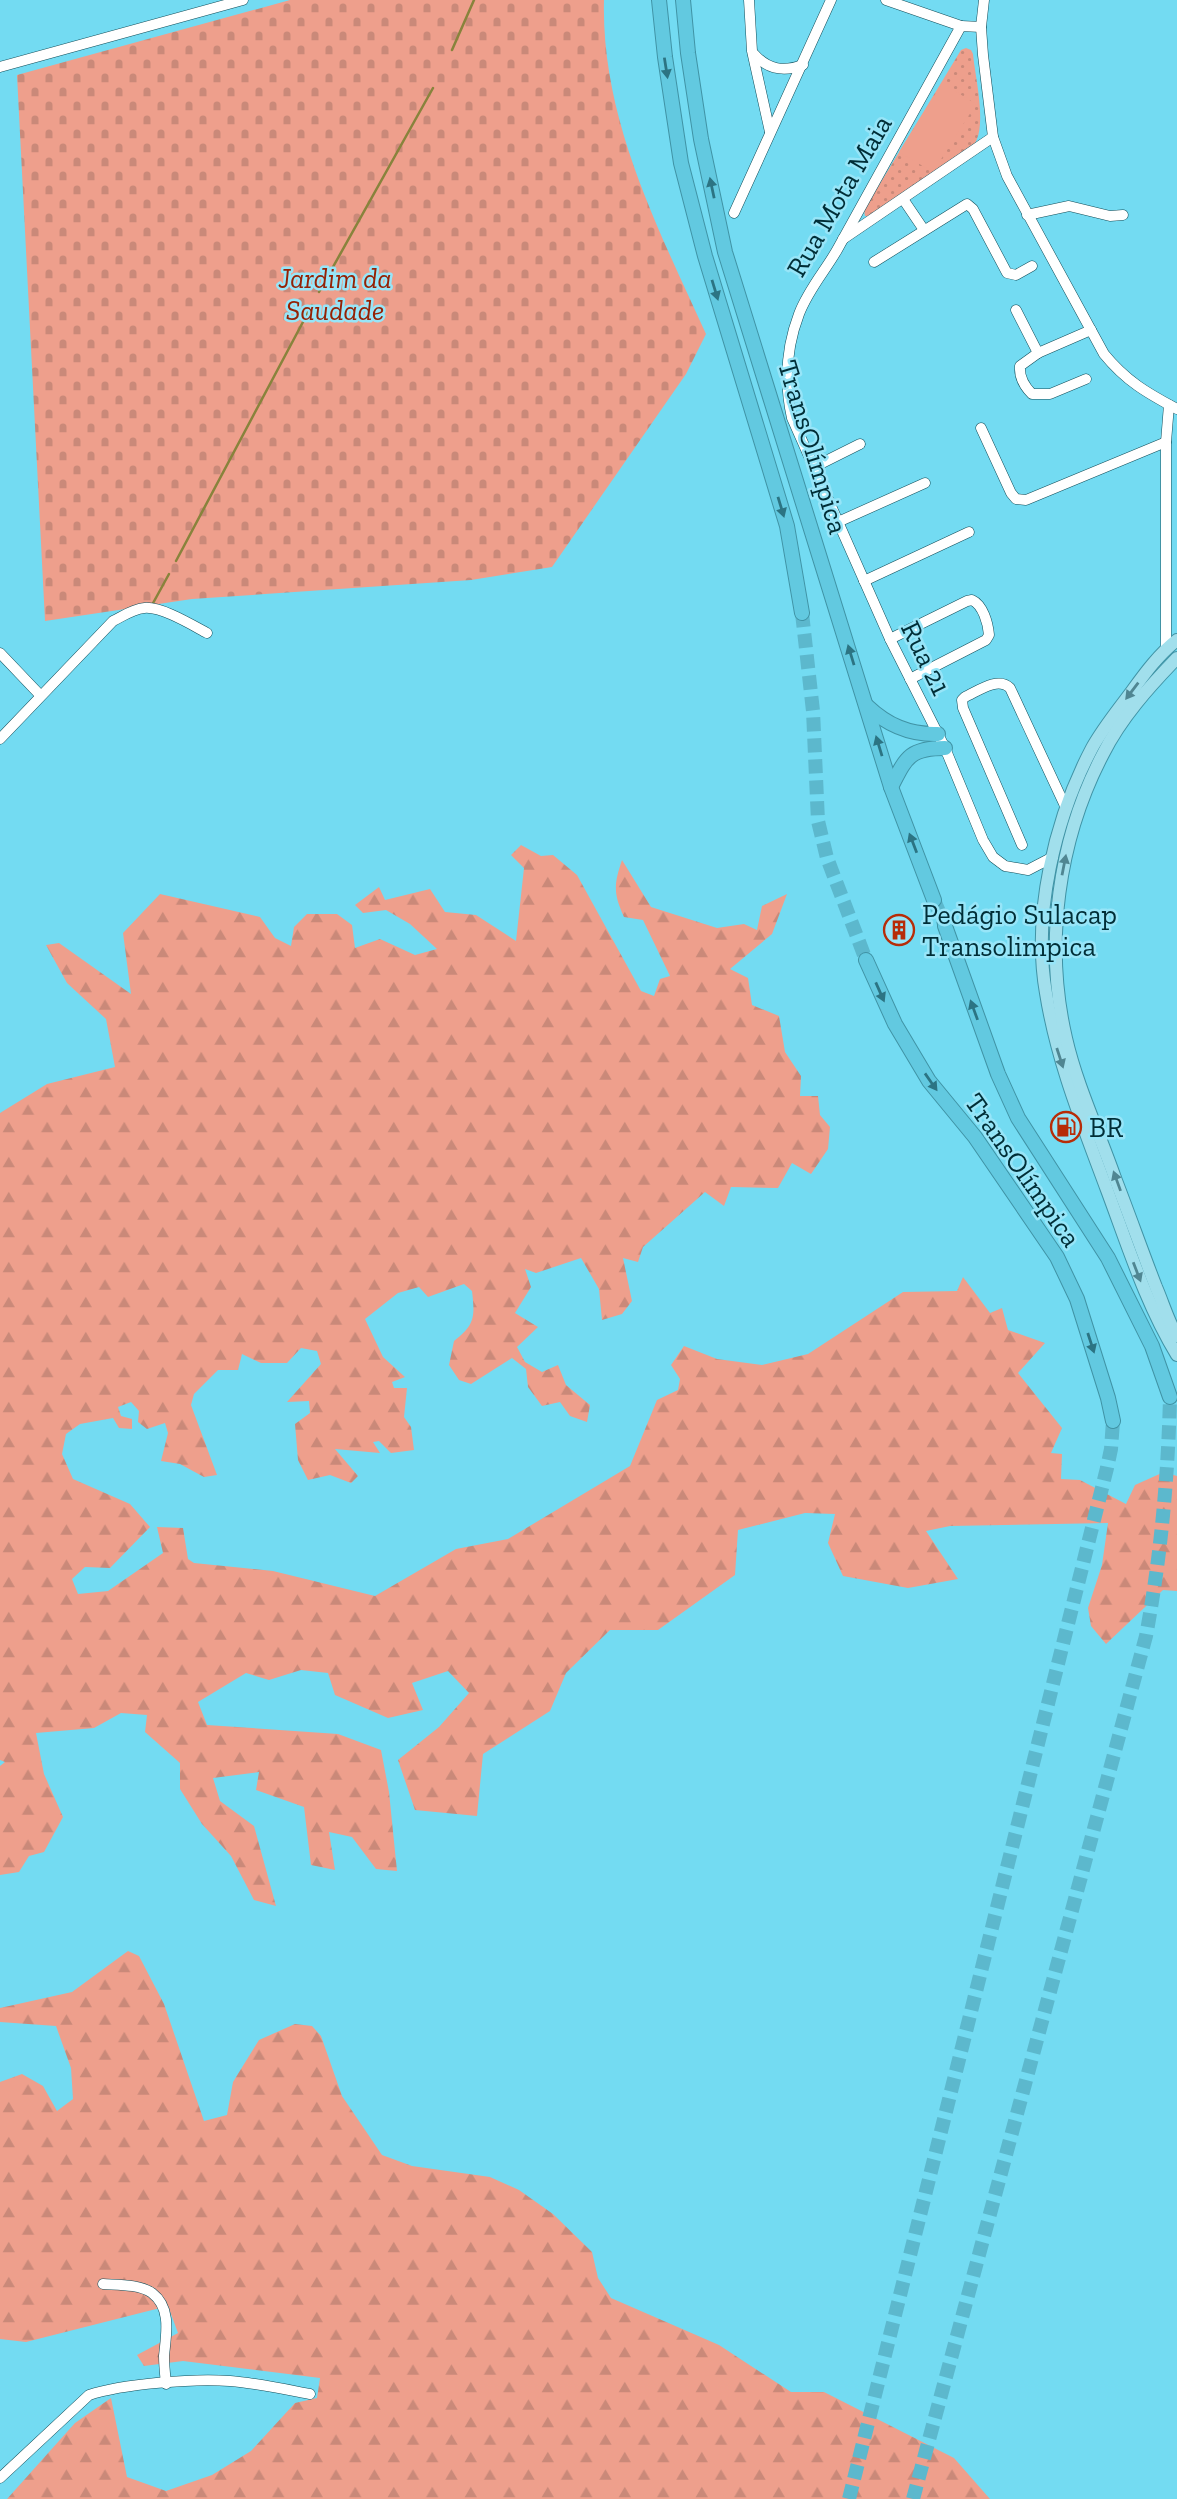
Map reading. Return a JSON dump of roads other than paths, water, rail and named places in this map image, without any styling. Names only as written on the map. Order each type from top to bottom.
[{"type":"highway","name":"TransOlímpica","points":[[659,0],[681,163],[705,256],[787,526],[802,612]]},
{"type":"highway","name":"TransOlímpica","points":[[683,0],[701,139],[725,252],[891,787],[934,900]]},
{"type":"highway","points":[[866,705],[892,726],[938,734]]},
{"type":"highway","points":[[891,787],[911,753],[945,748]]},
{"type":"highway","name":"TransOlímpica","points":[[945,926],[994,1062],[1018,1118],[1108,1258],[1152,1346],[1170,1397]]},
{"type":"highway","name":"TransOlímpica","points":[[866,960],[895,1024],[929,1082],[975,1137],[1057,1256],[1077,1299],[1113,1421]]},
{"type":"main road","points":[[1177,640],[1136,685],[1093,746],[1066,808],[1053,858],[1042,926],[1045,991],[1056,1045],[1138,1274],[1163,1331],[1177,1355]]},
{"type":"main road","points":[[1177,658],[1150,687],[1123,723],[1103,753],[1086,791],[1064,862],[1057,913],[1057,982],[1066,1038],[1079,1077],[1147,1265],[1177,1336]]},
{"type":"street","points":[[0,66],[243,0]]},
{"type":"street","points":[[749,0],[752,51],[770,132]]},
{"type":"street","points":[[734,213],[831,0]]},
{"type":"street","points":[[886,0],[961,26],[981,27]]},
{"type":"street","points":[[984,0],[981,27],[985,85],[993,137],[1007,176],[1104,354],[1117,371],[1151,397],[1173,407],[1166,442],[1166,649]]},
{"type":"street","name":"Rua Mota Maia","points":[[792,418],[787,395],[786,365],[793,333],[807,296],[841,241],[961,26]]},
{"type":"street","points":[[752,51],[761,62],[774,68],[789,70],[803,65]]},
{"type":"street","points":[[841,241],[993,137]]},
{"type":"street","points":[[903,199],[924,230]]},
{"type":"street","points":[[874,262],[964,205],[971,205],[1007,273],[1016,275],[1032,266]]},
{"type":"street","points":[[1027,215],[1069,206],[1110,215],[1123,215]]},
{"type":"street","points":[[1016,310],[1038,353]]},
{"type":"street","points":[[1086,379],[1050,394],[1032,394],[1026,388],[1020,366],[1038,353],[1091,330]]},
{"type":"street","name":"Rua 21","points":[[792,418],[890,639],[945,748],[993,857],[1005,866],[1028,870],[1053,858]]},
{"type":"street","points":[[981,428],[1011,493],[1020,500],[1026,500],[1166,442]]},
{"type":"street","points":[[814,467],[860,444]]},
{"type":"street","points":[[838,522],[925,483]]},
{"type":"street","points":[[864,581],[969,533]]},
{"type":"street","points":[[890,639],[967,601],[975,600],[979,604],[989,627],[986,639],[910,679]]},
{"type":"street","points":[[0,739],[113,621],[147,608],[163,612],[207,633]]},
{"type":"street","points":[[0,653],[40,695]]},
{"type":"street","points":[[1022,845],[963,708],[962,700],[965,696],[999,682],[1006,683],[1066,808]]},
{"type":"street","points":[[103,2284],[136,2287],[152,2293],[161,2305],[167,2322],[164,2358],[166,2384]]},
{"type":"street","points":[[0,2478],[89,2395],[106,2389],[230,2381],[310,2394]]},
{"type":"waterway","points":[[452,50],[474,0]]},
{"type":"waterway","points":[[319,292],[433,88]]},
{"type":"waterway","points":[[176,561],[312,305]]},
{"type":"waterway","points":[[152,605],[169,574]]},
{"type":"tunnel","points":[[802,613],[813,711],[818,821],[827,858],[866,960]]},
{"type":"tunnel","points":[[934,900],[945,926]]},
{"type":"tunnel","points":[[913,2499],[1146,1636],[1163,1517],[1170,1397]]},
{"type":"tunnel","points":[[849,2499],[1107,1468],[1113,1421]]},
{"type":"place","name":"Pedágio Sulacap Transolimpica","points":[[899,930]]},
{"type":"place","name":"BR","points":[[1066,1127]]},
{"type":"park label","name":"Jardim da Saudade","points":[[335,294]]}]
